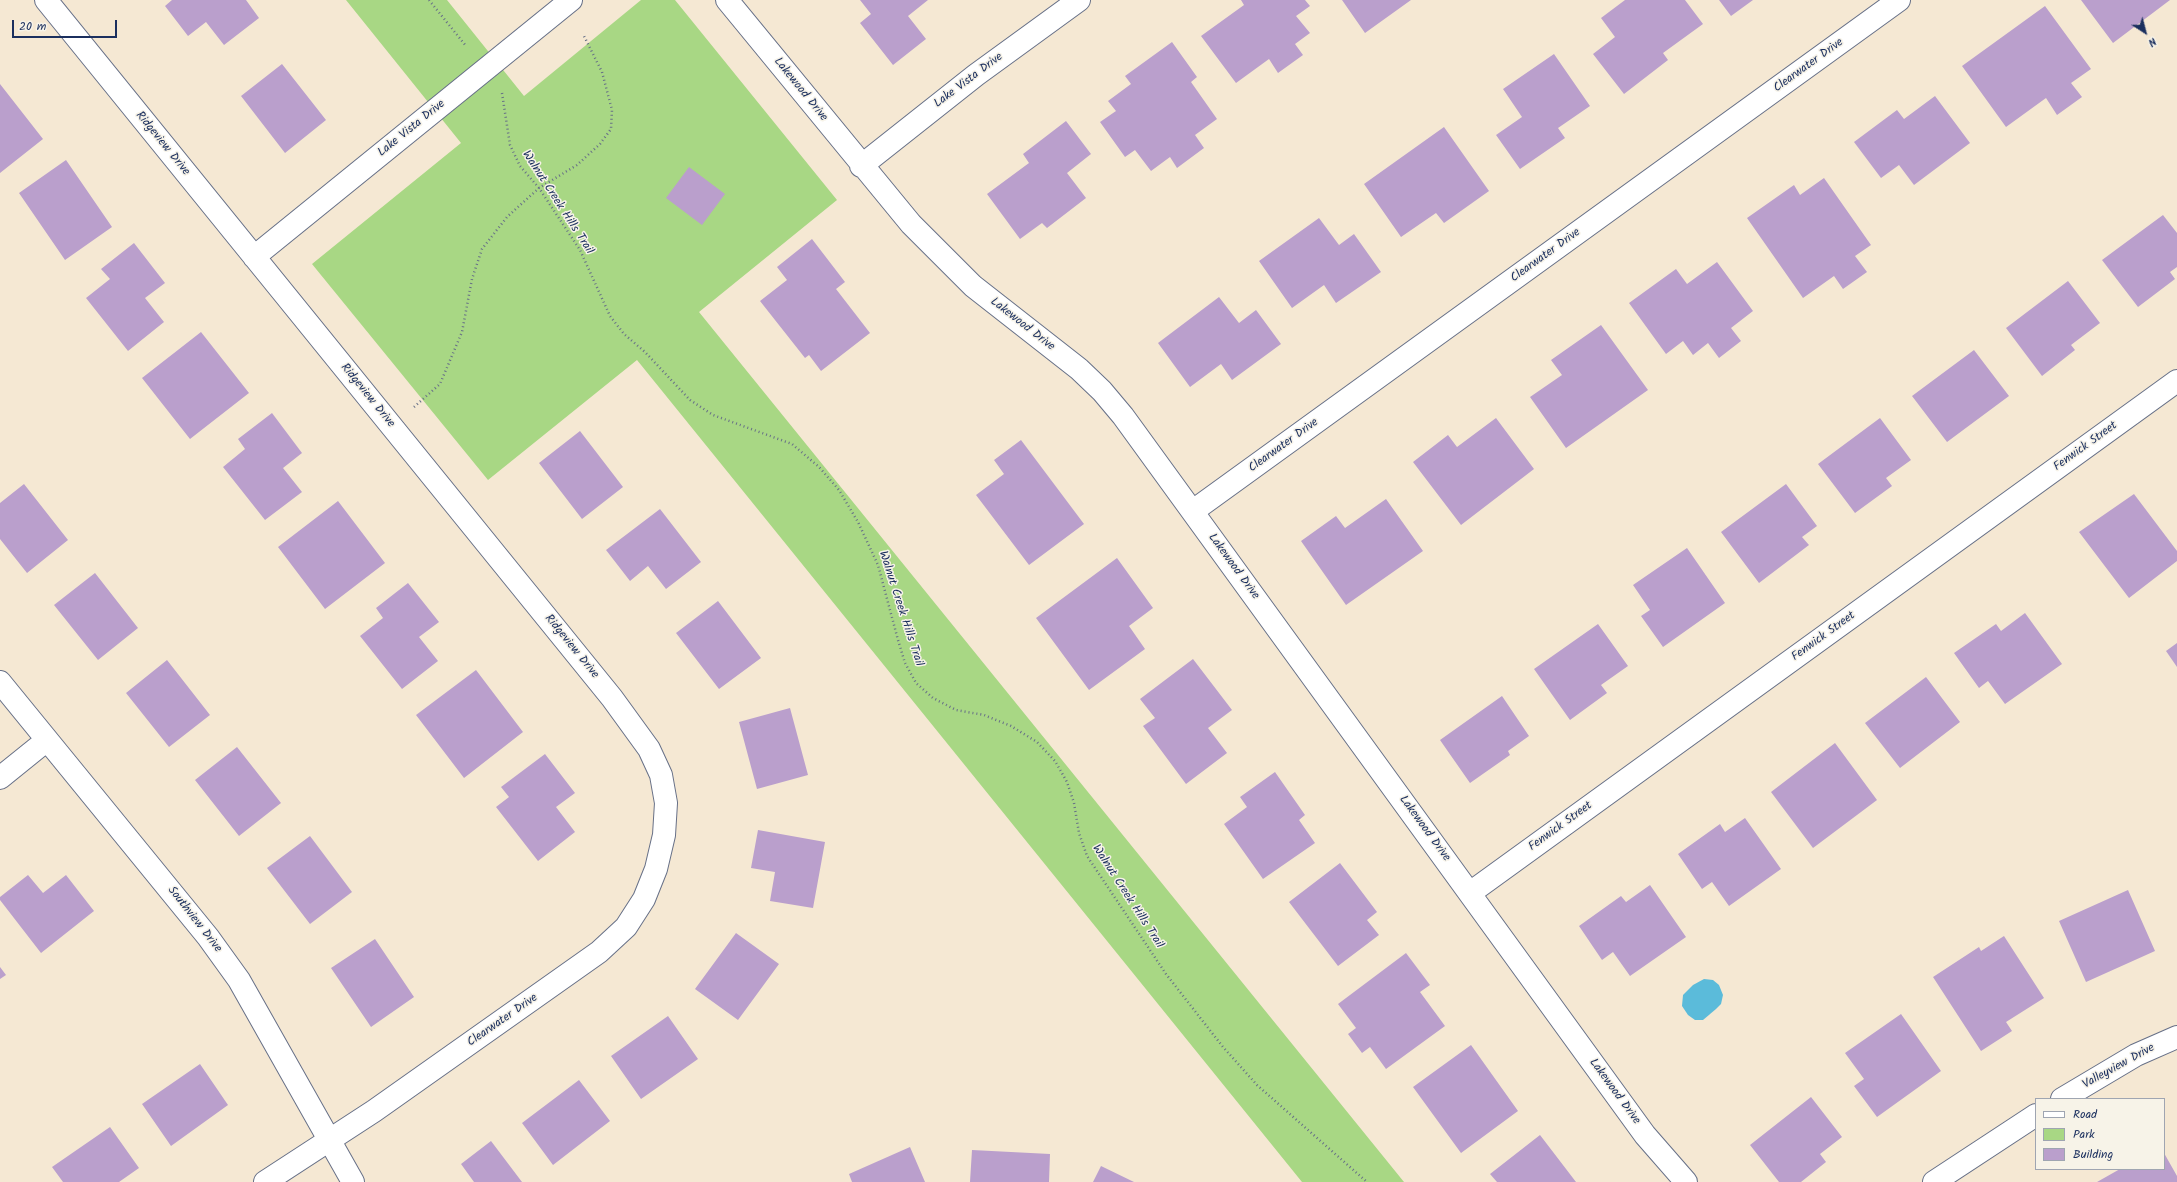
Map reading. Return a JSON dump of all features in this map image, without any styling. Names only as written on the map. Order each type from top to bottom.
[{"type":"street","name":"Ridgeview Drive","points":[[46,0],[632,723],[649,748],[661,775],[666,803]]},
{"type":"street","name":"Lake Vista Drive","points":[[254,257],[571,0]]},
{"type":"street","name":"Lakewood Drive","points":[[727,0],[861,166],[911,224],[973,286],[1079,369],[1102,391],[1123,416],[1646,1135],[1686,1182]]},
{"type":"street","name":"Lake Vista Drive","points":[[861,166],[976,75],[1079,0]]},
{"type":"street","name":"Clearwater Drive","points":[[1193,512],[1899,0]]},
{"type":"street","name":"Fenwick Street","points":[[1470,893],[2174,390]]},
{"type":"street","name":"Southview Drive","points":[[0,682],[217,949],[238,980],[353,1182]]},
{"type":"street","points":[[0,778],[47,740]]},
{"type":"street","name":"Clearwater Drive","points":[[265,1182],[374,1112],[599,952],[626,927],[644,899],[656,869],[664,835],[666,803]]},
{"type":"street","name":"Valleyview Drive","points":[[2064,1098],[2136,1055],[2177,1037]]},
{"type":"street","points":[[1934,1182],[2035,1116]]},
{"type":"path","points":[[429,0],[467,47]]},
{"type":"path","points":[[413,408],[440,384],[462,332],[472,279],[482,249],[507,217],[539,188],[577,165],[600,144],[611,129],[612,110],[602,72],[583,34]]},
{"type":"path","name":"Walnut Creek Hills Trail","points":[[504,95],[510,145],[520,166],[539,188],[580,250],[610,316],[624,334],[645,352],[690,400],[712,415],[792,444],[819,467],[839,490],[858,522],[878,565],[898,640],[906,663],[916,683],[933,698],[956,710],[984,716],[1011,726],[1038,742],[1055,761],[1067,782],[1074,803],[1079,833],[1087,856],[1166,974],[1223,1047],[1258,1085],[1367,1182]]},
{"type":"green space","points":[[346,0],[447,0],[524,96],[641,0],[675,0],[837,200],[699,312],[1404,1182],[1302,1182],[637,360],[488,480],[312,264],[461,143]]},
{"type":"water","points":[[1704,979],[1713,980],[1719,985],[1723,995],[1721,1004],[1716,1009],[1703,1020],[1695,1020],[1688,1015],[1682,1006],[1683,995],[1693,985]]},
{"type":"building","points":[[172,0],[246,0],[259,18],[224,45],[206,22],[188,36],[165,6]]},
{"type":"building","points":[[860,0],[928,0],[908,16],[926,39],[893,65],[860,23],[871,14]]},
{"type":"building","points":[[1241,0],[1305,0],[1310,6],[1296,16],[1310,33],[1295,44],[1303,55],[1278,73],[1269,59],[1236,83],[1201,36],[1244,5]]},
{"type":"building","points":[[1342,0],[1411,0],[1365,33]]},
{"type":"building","points":[[1625,0],[1685,0],[1703,24],[1663,53],[1668,60],[1624,94],[1593,54],[1615,37],[1601,18]]},
{"type":"building","points":[[1719,0],[1753,0],[1731,16]]},
{"type":"building","points":[[2081,0],[2170,0],[2113,43]]},
{"type":"building","points":[[2045,6],[2091,69],[2071,83],[2082,97],[2057,115],[2046,98],[2006,127],[1962,66]]},
{"type":"building","points":[[1172,42],[1197,77],[1191,82],[1217,119],[1195,135],[1204,148],[1177,168],[1170,157],[1151,171],[1135,150],[1125,157],[1100,122],[1116,111],[1108,101],[1131,84],[1125,76]]},
{"type":"building","points":[[1554,54],[1590,106],[1558,128],[1565,138],[1520,169],[1496,135],[1522,117],[1503,89]]},
{"type":"building","points":[[282,64],[326,120],[285,153],[241,96]]},
{"type":"building","points":[[0,84],[43,139],[0,173]]},
{"type":"building","points":[[1935,96],[1970,143],[1914,185],[1899,165],[1881,178],[1854,142],[1897,110],[1904,119]]},
{"type":"building","points":[[1066,121],[1091,154],[1067,173],[1086,198],[1047,228],[1042,223],[1020,239],[987,194],[1029,163],[1023,154]]},
{"type":"building","points":[[1444,127],[1489,191],[1444,223],[1436,213],[1401,237],[1364,184]]},
{"type":"building","points":[[66,160],[112,227],[65,260],[19,193]]},
{"type":"building","points":[[689,167],[725,194],[702,225],[666,198]]},
{"type":"building","points":[[1824,178],[1871,245],[1855,256],[1867,272],[1843,289],[1834,276],[1803,298],[1747,218],[1794,185],[1800,195]]},
{"type":"building","points":[[2163,215],[2177,233],[2177,267],[2170,272],[2175,279],[2138,307],[2102,260]]},
{"type":"building","points":[[1319,218],[1339,245],[1354,234],[1381,272],[1336,303],[1324,285],[1292,308],[1259,261]]},
{"type":"building","points":[[812,239],[845,282],[836,289],[870,333],[821,371],[809,355],[805,358],[760,301],[787,280],[777,267]]},
{"type":"building","points":[[134,243],[165,283],[145,298],[164,322],[128,351],[86,298],[110,279],[101,269]]},
{"type":"building","points":[[1717,262],[1753,311],[1731,328],[1741,341],[1719,358],[1708,343],[1693,355],[1683,341],[1666,354],[1629,303],[1676,269],[1687,284]]},
{"type":"building","points":[[2068,281],[2100,323],[2071,345],[2075,350],[2042,376],[2006,328]]},
{"type":"building","points":[[1219,297],[1239,323],[1256,310],[1281,344],[1232,380],[1221,364],[1190,387],[1158,343]]},
{"type":"building","points":[[1601,325],[1648,390],[1566,448],[1530,397],[1562,375],[1551,360]]},
{"type":"building","points":[[201,332],[249,393],[190,439],[142,378]]},
{"type":"building","points":[[1974,350],[2009,396],[1947,442],[1912,396]]},
{"type":"building","points":[[272,413],[302,453],[283,468],[302,492],[265,520],[223,467],[245,449],[238,439]]},
{"type":"building","points":[[1496,418],[1534,469],[1461,525],[1413,462],[1448,435],[1457,447]]},
{"type":"building","points":[[1880,418],[1911,460],[1886,478],[1892,486],[1855,513],[1818,464]]},
{"type":"building","points":[[580,431],[623,487],[582,519],[539,463]]},
{"type":"building","points":[[1021,440],[1084,524],[1029,565],[976,495],[1004,474],[994,460]]},
{"type":"building","points":[[24,484],[68,540],[27,573],[0,539],[0,503]]},
{"type":"building","points":[[1786,484],[1817,526],[1802,537],[1809,545],[1759,583],[1721,532]]},
{"type":"building","points":[[2134,494],[2177,551],[2177,561],[2129,598],[2079,532]]},
{"type":"building","points":[[1386,499],[1423,551],[1346,605],[1301,541],[1336,516],[1345,528]]},
{"type":"building","points":[[338,501],[385,563],[325,609],[278,547]]},
{"type":"building","points":[[660,509],[701,562],[666,589],[648,566],[630,581],[606,550]]},
{"type":"building","points":[[1687,548],[1725,603],[1663,647],[1641,616],[1650,610],[1633,585]]},
{"type":"building","points":[[1117,558],[1153,608],[1129,626],[1145,649],[1089,690],[1036,618]]},
{"type":"building","points":[[95,573],[138,628],[98,660],[54,605]]},
{"type":"building","points":[[408,583],[439,622],[419,637],[438,661],[402,689],[360,636],[383,618],[376,608]]},
{"type":"building","points":[[718,601],[761,658],[719,689],[676,633]]},
{"type":"building","points":[[2025,613],[2062,664],[2005,704],[1988,681],[1979,688],[1954,653],[1996,624],[2001,631]]},
{"type":"building","points":[[1598,624],[1628,666],[1601,685],[1607,693],[1570,720],[1534,669]]},
{"type":"building","points":[[2177,643],[2177,667],[2166,651]]},
{"type":"building","points":[[1193,659],[1232,710],[1208,728],[1227,753],[1186,784],[1143,726],[1155,718],[1140,699]]},
{"type":"building","points":[[167,660],[210,715],[169,747],[126,693]]},
{"type":"building","points":[[476,670],[523,732],[464,778],[416,715]]},
{"type":"building","points":[[1926,677],[1960,722],[1900,768],[1865,723]]},
{"type":"building","points":[[1502,696],[1529,736],[1508,751],[1510,755],[1470,783],[1440,740]]},
{"type":"building","points":[[790,708],[808,775],[757,789],[739,722]]},
{"type":"building","points":[[1835,743],[1877,800],[1813,848],[1771,792]]},
{"type":"building","points":[[237,747],[281,803],[239,836],[195,780]]},
{"type":"building","points":[[545,754],[575,793],[556,807],[575,832],[538,861],[496,807],[509,797],[501,787]]},
{"type":"building","points":[[1275,772],[1305,815],[1299,820],[1315,843],[1263,879],[1224,824],[1247,807],[1240,797]]},
{"type":"building","points":[[1745,818],[1781,869],[1729,906],[1712,882],[1702,889],[1678,854],[1720,824],[1725,832]]},
{"type":"building","points":[[758,830],[825,842],[813,908],[770,901],[775,872],[751,868]]},
{"type":"building","points":[[310,836],[352,892],[310,924],[267,868]]},
{"type":"building","points":[[1340,863],[1377,912],[1367,920],[1379,935],[1338,966],[1289,902]]},
{"type":"building","points":[[28,875],[43,893],[66,875],[94,911],[41,953],[0,900],[0,897]]},
{"type":"building","points":[[1650,885],[1686,937],[1630,976],[1613,952],[1602,960],[1579,926],[1621,896],[1626,902]]},
{"type":"building","points":[[2128,890],[2155,951],[2086,982],[2059,921]]},
{"type":"building","points":[[736,933],[779,964],[738,1020],[695,989]]},
{"type":"building","points":[[2004,936],[2044,998],[2006,1022],[2012,1031],[1981,1051],[1933,977],[1979,947],[1981,951]]},
{"type":"building","points":[[375,939],[414,997],[371,1027],[331,968]]},
{"type":"building","points":[[1406,953],[1430,985],[1420,992],[1445,1026],[1386,1069],[1370,1047],[1362,1053],[1348,1034],[1356,1028],[1338,1004]]},
{"type":"building","points":[[0,967],[6,975],[0,979]]},
{"type":"building","points":[[1901,1014],[1941,1071],[1877,1117],[1854,1086],[1864,1079],[1845,1053]]},
{"type":"building","points":[[668,1016],[698,1059],[641,1099],[611,1056]]},
{"type":"building","points":[[1471,1045],[1518,1111],[1461,1153],[1413,1087]]},
{"type":"building","points":[[200,1064],[228,1105],[171,1146],[142,1104]]},
{"type":"building","points":[[579,1080],[610,1121],[553,1165],[522,1123]]},
{"type":"building","points":[[1811,1097],[1842,1137],[1820,1154],[1826,1162],[1801,1182],[1779,1182],[1750,1145]]},
{"type":"building","points":[[110,1127],[139,1168],[119,1182],[63,1182],[52,1167]]},
{"type":"building","points":[[1540,1135],[1576,1182],[1497,1182],[1490,1174]]},
{"type":"building","points":[[491,1141],[522,1182],[474,1182],[461,1164]]},
{"type":"building","points":[[910,1147],[925,1182],[852,1182],[849,1174]]},
{"type":"building","points":[[972,1150],[1050,1154],[1049,1182],[970,1182]]},
{"type":"building","points":[[2165,1155],[2177,1176],[2177,1182],[2097,1182],[2118,1170],[2165,1170]]},
{"type":"building","points":[[1101,1166],[1134,1182],[1093,1182]]}]
